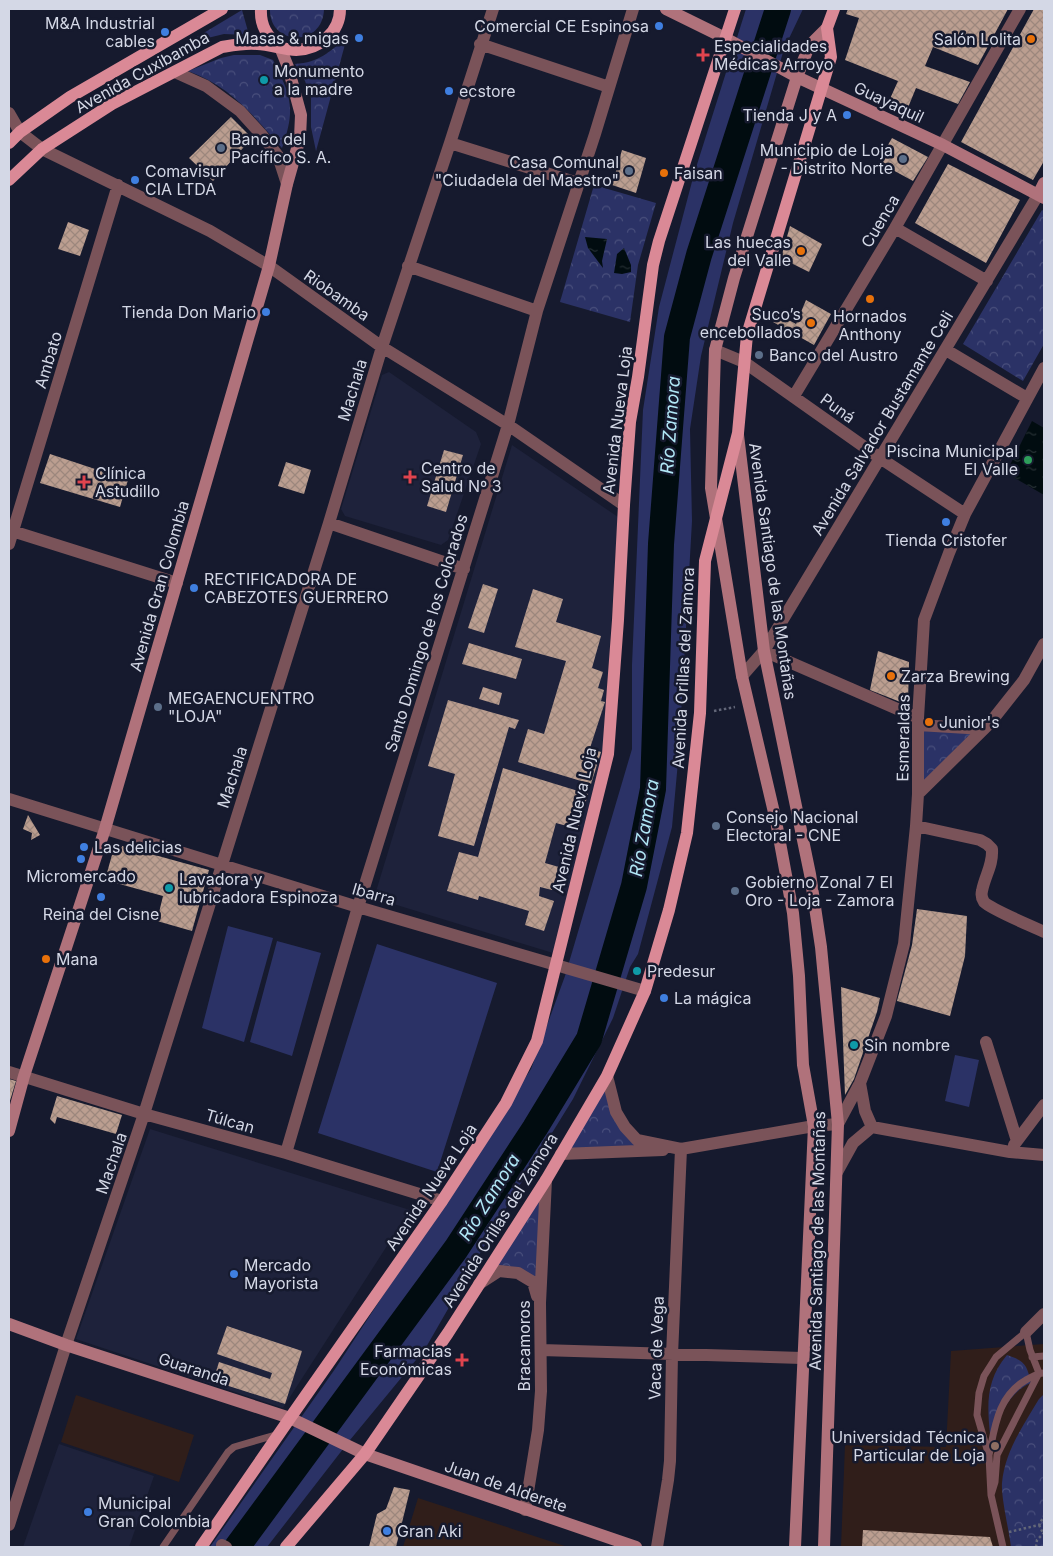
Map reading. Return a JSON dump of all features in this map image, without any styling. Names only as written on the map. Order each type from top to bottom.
[{"type":"main road","name":"Avenida Cuxibamba","points":[[9,144],[20,132],[70,97],[222,9]]},
{"type":"main road","points":[[261,9],[261,23],[270,38],[280,46]]},
{"type":"main road","name":"Avenida Cuxibamba","points":[[9,180],[42,149],[112,104],[222,47],[242,43],[280,46],[294,50],[319,44],[328,38],[336,26],[340,9]]},
{"type":"main road","name":"Guayaquil","points":[[666,9],[797,77],[943,145],[1041,197]]},
{"type":"main road","name":"Avenida Nueva Loja","points":[[202,1547],[442,1201],[506,1104],[537,1041],[608,754],[630,422],[653,265],[659,241],[735,9]]},
{"type":"main road","name":"Avenida Orillas del Zamora","points":[[715,518],[711,488],[715,350],[734,278],[797,77],[808,46],[827,28],[834,9]]},
{"type":"main road","name":"Avenida Orillas del Zamora","points":[[286,1547],[365,1454],[448,1333],[546,1180],[607,1076],[645,991],[669,910],[688,832],[700,713],[705,561],[738,433],[747,335],[831,57],[827,28]]},
{"type":"main road","name":"Avenida Gran Colombia","points":[[9,1131],[24,1076],[104,829],[269,266],[287,184],[300,138],[301,114],[291,76],[280,46]]},
{"type":"main road","name":"Avenida Salvador Bustamante Celi","points":[[1041,197],[1044,183]]},
{"type":"main road","name":"Avenida Santiago de las Montañas","points":[[738,433],[764,651],[810,874],[821,947],[838,1124],[824,1547]]},
{"type":"main road","name":"Avenida Santiago de las Montañas","points":[[715,518],[742,676],[776,821],[793,913],[799,976],[803,1065],[814,1126],[802,1358],[802,1421],[795,1547]]},
{"type":"main road","name":"Guaranda","points":[[9,1324],[66,1345],[290,1418],[365,1454]]},
{"type":"main road","name":"Juan de Alderete","points":[[365,1454],[636,1547]]},
{"type":"street","name":"Machala","points":[[9,1525],[66,1345],[144,1114],[329,523],[382,346],[493,9]]},
{"type":"street","name":"Santo Domingo de los Colorados","points":[[286,1153],[358,906],[508,426],[537,311],[633,9]]},
{"type":"street","name":"Cuenca","points":[[794,396],[895,228],[1020,9]]},
{"type":"street","points":[[480,44],[609,87]]},
{"type":"street","points":[[175,72],[206,86],[240,111],[278,156],[287,184]]},
{"type":"street","points":[[9,113],[20,132]]},
{"type":"street","name":"Riobamba","points":[[20,132],[42,149],[210,231],[269,266],[382,346],[508,426],[624,505]]},
{"type":"street","points":[[450,143],[578,183]]},
{"type":"street","name":"Ambato","points":[[9,544],[11,531],[118,185]]},
{"type":"street","name":"Avenida Salvador Bustamante Celi","points":[[742,676],[764,651],[986,281],[1041,197]]},
{"type":"street","points":[[895,228],[986,281]]},
{"type":"street","points":[[408,266],[537,311]]},
{"type":"street","name":"Puná","points":[[715,350],[744,362],[880,458],[966,514]]},
{"type":"street","points":[[946,350],[1027,398]]},
{"type":"street","name":"Esmeraldas","points":[[838,1124],[860,1083],[886,1016],[904,944],[918,794],[918,721],[924,620],[966,514],[1044,368]]},
{"type":"street","points":[[329,523],[464,569]]},
{"type":"street","points":[[11,531],[177,583]]},
{"type":"street","points":[[918,794],[984,729],[1024,680],[1044,644]]},
{"type":"street","points":[[764,651],[918,721],[984,729]]},
{"type":"street","name":"Ibarra","points":[[9,799],[358,906],[645,991]]},
{"type":"street","points":[[916,826],[980,840],[987,844],[992,849],[992,856],[990,868],[982,889],[981,895],[984,902],[1044,932]]},
{"type":"street","points":[[986,1042],[1013,1146]]},
{"type":"street","name":"Túlcan","points":[[9,1072],[144,1114],[286,1153],[442,1201]]},
{"type":"street","points":[[607,1076],[616,1112],[636,1140],[681,1149]]},
{"type":"street","points":[[860,1083],[865,1111],[872,1127]]},
{"type":"street","points":[[1013,1146],[1044,1105]]},
{"type":"street","points":[[561,1154],[681,1149],[814,1126],[838,1124]]},
{"type":"street","points":[[837,1172],[853,1143],[872,1127],[1013,1146],[1044,1155]]},
{"type":"street","name":"Vaca de Vega","points":[[657,1547],[670,1461],[672,1355],[681,1149]]},
{"type":"street","name":"Bracamoros","points":[[525,1510],[541,1391],[540,1303],[546,1180]]},
{"type":"street","points":[[477,1286],[499,1271],[518,1273],[533,1282],[540,1303]]},
{"type":"street","points":[[1026,1332],[1044,1314]]},
{"type":"street","points":[[541,1350],[802,1358]]},
{"type":"lane","points":[[989,1456],[977,1415],[979,1393],[984,1376],[996,1357],[1026,1332],[1032,1357],[1041,1373]]},
{"type":"lane","points":[[1032,1357],[1044,1356]]},
{"type":"lane","points":[[1003,1547],[990,1495],[989,1456],[997,1416],[1005,1398],[1017,1385],[1041,1373]]},
{"type":"lane","points":[[990,1495],[994,1482],[997,1455],[1041,1373]]},
{"type":"lane","points":[[163,1547],[228,1452],[234,1447],[279,1434]]},
{"type":"path","points":[[700,713],[749,704]]},
{"type":"path","points":[[1007,1533],[1039,1525],[1044,1516]]},
{"type":"path","points":[[1036,1547],[1037,1540],[1044,1533],[1039,1525]]},
{"type":"shaded area","name":"Centro de Salud Nº 3","points":[[389,372],[476,432],[481,444],[448,540],[441,545],[345,516],[341,509],[382,375]]},
{"type":"shaded area","points":[[512,445],[618,517],[603,753],[553,953],[374,898]]},
{"type":"shaded area","name":"Mercado Mayorista","points":[[150,1129],[410,1210],[283,1408],[76,1339]]},
{"type":"shaded area","name":"Universidad Técnica Particular de Loja","points":[[1044,1344],[1044,1547],[841,1547],[845,1445],[946,1447],[951,1351]]},
{"type":"shaded area","points":[[76,1395],[194,1435],[179,1482],[61,1442]]},
{"type":"shaded area","name":"Municipal Gran Colombia","points":[[59,1444],[154,1476],[129,1547],[23,1547]]},
{"type":"shaded area","points":[[418,1498],[568,1547],[403,1547]]},
{"type":"green space","points":[[270,9],[324,9],[321,22],[315,31],[306,36],[296,37],[286,36],[278,30],[272,21]]},
{"type":"green space","points":[[746,9],[803,9],[784,49],[733,223],[701,356],[690,429],[692,521],[679,751],[672,827],[638,954],[630,967],[613,1018],[573,1099],[513,1196],[425,1349],[350,1440],[267,1547],[210,1547],[335,1369],[531,1069],[565,976],[632,749],[632,665],[643,410],[659,307],[694,174]]},
{"type":"green space","points":[[242,10],[249,35],[224,34],[187,43]]},
{"type":"green space","points":[[347,37],[316,151],[311,127],[311,98],[305,81],[295,64],[317,59]]},
{"type":"green space","points":[[234,55],[260,55],[273,60],[284,83],[290,102],[289,122],[282,148],[251,113],[229,93],[203,77],[188,71]]},
{"type":"green space","points":[[594,185],[656,203],[638,265],[630,322],[560,302]]},
{"type":"green space","points":[[1042,210],[1044,211],[1044,344],[1023,381],[963,344]]},
{"type":"green space","points":[[918,725],[984,729],[918,794]]},
{"type":"green space","points":[[228,926],[273,938],[244,1042],[202,1028]]},
{"type":"green space","points":[[277,941],[321,953],[292,1056],[250,1042]]},
{"type":"green space","points":[[377,944],[497,983],[437,1172],[318,1133]]},
{"type":"green space","points":[[955,1055],[979,1060],[969,1107],[945,1101]]},
{"type":"green space","points":[[607,1076],[616,1111],[650,1150],[561,1154]]},
{"type":"green space","points":[[546,1180],[540,1303],[533,1282],[499,1271],[477,1285]]},
{"type":"green space","points":[[1007,1355],[1018,1359],[1024,1364],[1031,1383],[1011,1398],[990,1434],[988,1413],[992,1383],[1000,1364]]},
{"type":"green space","points":[[1044,1394],[1044,1547],[1011,1547],[1003,1497],[1002,1483],[1004,1471],[1011,1449],[1021,1429]]},
{"type":"water","points":[[585,237],[607,239],[602,261],[603,268],[588,248]]},
{"type":"water","points":[[624,248],[631,265],[631,272],[614,273],[617,254]]},
{"type":"water","name":"Piscina Municipal El Valle","points":[[1032,421],[1044,428],[1044,495],[1006,473]]},
{"type":"building","points":[[848,9],[1008,9],[978,65],[933,47],[925,66],[970,82],[958,104],[916,88],[907,110],[889,101],[898,81],[845,60],[859,18],[846,14]]},
{"type":"building","points":[[1034,9],[1044,9],[1044,161],[1033,180],[961,142]]},
{"type":"building","name":"Banco del Pacífico S. A.","points":[[231,117],[252,138],[213,181],[189,158]]},
{"type":"building","name":"Municipio de Loja - Distrito Norte","points":[[892,138],[928,157],[913,181],[878,162]]},
{"type":"building","name":"Casa Comunal \"Ciudadela del Maestro\"","points":[[622,150],[646,158],[636,193],[612,185]]},
{"type":"building","points":[[948,164],[1020,200],[986,263],[915,223]]},
{"type":"building","points":[[68,222],[89,230],[80,256],[58,249]]},
{"type":"building","name":"Las huecas del Valle","points":[[790,226],[822,244],[809,272],[781,258]]},
{"type":"building","name":"Suco’s encebollados","points":[[806,300],[831,314],[814,345],[773,322],[776,313],[796,324]]},
{"type":"building","points":[[444,450],[463,455],[446,512],[427,506]]},
{"type":"building","name":"Clínica Astudillo","points":[[50,454],[128,480],[120,507],[40,483]]},
{"type":"building","points":[[286,462],[311,470],[304,494],[278,486]]},
{"type":"building","points":[[483,584],[498,589],[484,633],[468,628]]},
{"type":"building","points":[[533,589],[563,599],[556,622],[601,636],[592,668],[603,672],[598,688],[604,690],[601,701],[605,702],[590,748],[601,752],[591,784],[518,762],[528,729],[544,734],[566,661],[515,647]]},
{"type":"building","points":[[469,643],[522,659],[516,679],[462,664]]},
{"type":"building","name":"Zarza Brewing","points":[[878,651],[909,662],[908,705],[870,690]]},
{"type":"building","points":[[483,687],[502,693],[499,705],[479,699]]},
{"type":"building","points":[[448,700],[519,720],[515,729],[509,727],[474,846],[438,836],[455,774],[428,766]]},
{"type":"building","points":[[503,768],[588,794],[578,829],[556,823],[545,863],[559,867],[552,890],[540,887],[539,896],[554,901],[544,931],[525,925],[529,911],[479,896],[478,900],[447,891],[459,852],[478,857]]},
{"type":"building","points":[[28,815],[40,835],[31,840],[32,833],[23,829]]},
{"type":"building","name":"Lavadora y lubricadora Espinoza","points":[[115,844],[209,870],[192,931],[157,921],[163,896],[105,880]]},
{"type":"building","points":[[917,909],[967,916],[965,956],[950,1016],[897,1001],[912,945]]},
{"type":"building","name":"Sin nombre","points":[[841,987],[880,998],[854,1079],[845,1095]]},
{"type":"building","points":[[9,1079],[16,1081],[9,1104]]},
{"type":"building","points":[[57,1096],[122,1115],[116,1134],[57,1117],[55,1124],[50,1119]]},
{"type":"building","points":[[227,1326],[302,1351],[285,1404],[213,1381],[219,1362],[270,1379],[272,1373],[217,1354]]},
{"type":"building","name":"Gran Aki","points":[[394,1487],[410,1490],[396,1547],[369,1547],[377,1514],[386,1509]]},
{"type":"building","points":[[863,1530],[990,1537],[993,1547],[862,1547]]},
{"type":"waterway","name":"Río Zamora","points":[[237,1547],[456,1249],[535,1128],[589,1039],[634,886],[653,789],[661,544],[677,337],[699,255],[778,9]]},
{"type":"place","name":"Comercial CE Espinosa","points":[[659,26]]},
{"type":"place","name":"M&A Industrial cables","points":[[165,32]]},
{"type":"place","name":"Masas & migas","points":[[359,38]]},
{"type":"place","name":"Salón Lolita","points":[[1031,39]]},
{"type":"place","name":"Especialidades Médicas Arroyo","points":[[703,55]]},
{"type":"place","name":"Monumento a la madre","points":[[264,80]]},
{"type":"place","name":"ecstore","points":[[449,91]]},
{"type":"place","name":"Tienda J y A","points":[[847,115]]},
{"type":"place","name":"Banco del Pacífico S. A.","points":[[221,148]]},
{"type":"place","name":"Municipio de Loja - Distrito Norte","points":[[903,159]]},
{"type":"place","name":"Casa Comunal \"Ciudadela del Maestro\"","points":[[629,171]]},
{"type":"place","name":"Faisan","points":[[664,173]]},
{"type":"place","name":"Comavisur CIA LTDA","points":[[135,180]]},
{"type":"place","name":"Las huecas del Valle","points":[[801,251]]},
{"type":"place","name":"Hornados Anthony","points":[[870,299]]},
{"type":"place","name":"Tienda Don Mario","points":[[266,312]]},
{"type":"place","name":"Suco’s encebollados","points":[[811,323]]},
{"type":"place","name":"Banco del Austro","points":[[759,355]]},
{"type":"place","name":"Piscina Municipal El Valle","points":[[1028,460]]},
{"type":"place","name":"Centro de Salud Nº 3","points":[[410,477]]},
{"type":"place","name":"Clínica Astudillo","points":[[84,482]]},
{"type":"place","name":"Tienda Cristofer","points":[[946,522]]},
{"type":"place","name":"RECTIFICADORA DE CABEZOTES GUERRERO","points":[[194,588]]},
{"type":"place","name":"Zarza Brewing","points":[[891,676]]},
{"type":"place","name":"MEGAENCUENTRO \"LOJA\"","points":[[158,707]]},
{"type":"place","name":"Junior's","points":[[929,722]]},
{"type":"place","name":"Consejo Nacional Electoral - CNE","points":[[716,826]]},
{"type":"place","name":"Las delicias","points":[[84,847]]},
{"type":"place","name":"Micromercado","points":[[81,859]]},
{"type":"place","name":"Lavadora y lubricadora Espinoza","points":[[169,888]]},
{"type":"place","name":"Gobierno Zonal 7 El Oro - Loja - Zamora","points":[[735,891]]},
{"type":"place","name":"Reina del Cisne","points":[[101,897]]},
{"type":"place","name":"Mana","points":[[46,959]]},
{"type":"place","name":"Predesur","points":[[637,971]]},
{"type":"place","name":"La mágica","points":[[664,998]]},
{"type":"place","name":"Sin nombre","points":[[854,1045]]},
{"type":"place","name":"Mercado Mayorista","points":[[234,1274]]},
{"type":"place","name":"Farmacias Económicas","points":[[462,1360]]},
{"type":"place","name":"Universidad Técnica Particular de Loja","points":[[995,1446]]},
{"type":"place","name":"Municipal Gran Colombia","points":[[88,1512]]},
{"type":"place","name":"Gran Aki","points":[[387,1531]]}]
